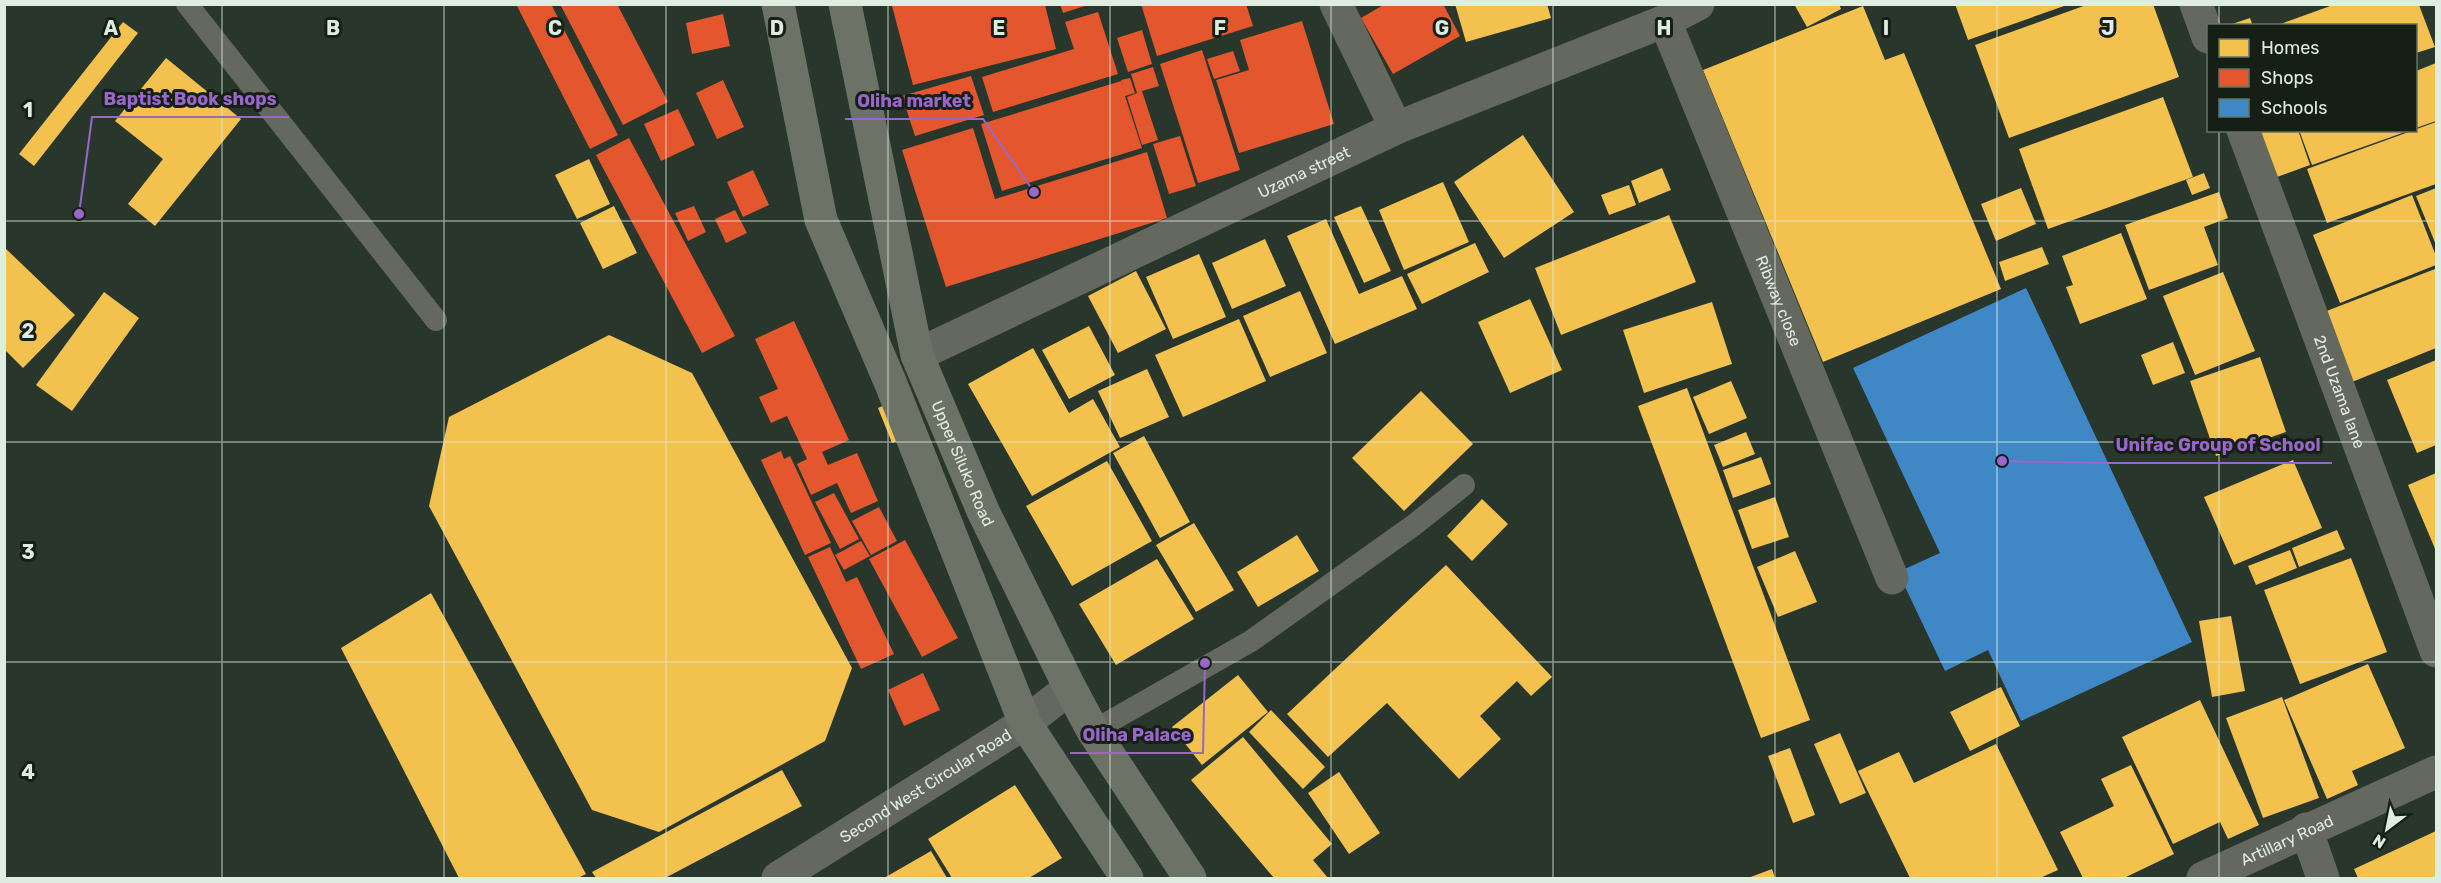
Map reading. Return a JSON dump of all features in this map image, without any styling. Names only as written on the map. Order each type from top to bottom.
[{"type":"main road","points":[[778,4],[821,220],[896,395],[1024,723],[1127,879]]},
{"type":"main road","name":"Upper Siluko Road","points":[[845,4],[917,355],[983,511],[1070,688],[1093,731],[1190,879]]},
{"type":"street","points":[[1336,4],[1396,128]]},
{"type":"street","name":"Uzama street","points":[[917,355],[1396,128],[1665,21],[1698,4]]},
{"type":"street","points":[[2196,4],[2207,34]]},
{"type":"street","name":"Ribway close","points":[[1665,21],[1892,578]]},
{"type":"street","name":"2nd Uzama lane","points":[[2244,132],[2436,651]]},
{"type":"street","name":"Second West Circular Road","points":[[778,879],[1024,723],[1070,688]]},
{"type":"street","name":"Artillary Road","points":[[2203,879],[2306,829],[2436,772]]},
{"type":"street","points":[[2306,829],[2323,879]]},
{"type":"lane","points":[[187,4],[436,320]]},
{"type":"lane","points":[[1093,731],[1251,641],[1414,525],[1464,485]]},
{"type":"building: Homes","points":[[1455,4],[1547,4],[1551,18],[1466,42]]},
{"type":"building: Homes","points":[[1794,4],[1839,4],[1841,9],[1807,27]]},
{"type":"building: Homes","points":[[1955,4],[2067,4],[2067,5],[1968,40]]},
{"type":"building: Homes","points":[[2089,4],[2153,4],[2179,77],[2009,138],[1975,45]]},
{"type":"building: Homes","points":[[2333,5],[2419,5],[2435,47],[2417,53],[2417,24],[2281,24]]},
{"type":"building: Homes","points":[[1863,6],[1885,60],[1904,53],[2001,289],[1823,362],[1703,70]]},
{"type":"building: Homes","points":[[2250,18],[2252,24],[2232,24]]},
{"type":"building: Homes","points":[[123,22],[138,33],[34,166],[19,154]]},
{"type":"building: Homes","points":[[166,58],[241,119],[155,226],[128,204],[163,159],[115,121]]},
{"type":"building: Homes","points":[[2436,63],[2436,121],[2417,128],[2417,71]]},
{"type":"building: Homes","points":[[2163,97],[2193,177],[2048,229],[2019,149]]},
{"type":"building: Homes","points":[[2436,122],[2436,184],[2327,223],[2307,169],[2409,132],[2417,132],[2417,129]]},
{"type":"building: Homes","points":[[2260,132],[2299,132],[2310,165],[2277,177]]},
{"type":"building: Homes","points":[[2300,132],[2405,132],[2312,165]]},
{"type":"building: Homes","points":[[1523,135],[1574,212],[1504,258],[1454,182]]},
{"type":"building: Homes","points":[[589,159],[610,204],[577,219],[555,175]]},
{"type":"building: Homes","points":[[1662,168],[1671,190],[1639,203],[1631,181]]},
{"type":"building: Homes","points":[[2204,173],[2210,188],[2192,195],[2186,180]]},
{"type":"building: Homes","points":[[1443,182],[1469,242],[1404,270],[1379,210]]},
{"type":"building: Homes","points":[[1629,185],[1636,205],[1609,215],[1601,195]]},
{"type":"building: Homes","points":[[2021,188],[2036,224],[1996,241],[1981,204]]},
{"type":"building: Homes","points":[[2436,188],[2436,245],[2416,196]]},
{"type":"building: Homes","points":[[2219,192],[2228,218],[2204,227],[2218,265],[2149,290],[2125,225]]},
{"type":"building: Homes","points":[[2412,195],[2436,256],[2436,265],[2340,303],[2313,235]]},
{"type":"building: Homes","points":[[614,206],[637,253],[603,269],[580,223]]},
{"type":"building: Homes","points":[[1361,206],[1391,271],[1364,283],[1334,217]]},
{"type":"building: Homes","points":[[1669,215],[1696,282],[1561,335],[1535,268]]},
{"type":"building: Homes","points":[[1326,219],[1359,294],[1402,276],[1417,309],[1335,344],[1287,236]]},
{"type":"building: Homes","points":[[2121,233],[2147,299],[2080,324],[2066,287],[2073,285],[2062,256]]},
{"type":"building: Homes","points":[[1265,239],[1286,286],[1232,309],[1212,263]]},
{"type":"building: Homes","points":[[1475,243],[1489,272],[1422,304],[1407,274]]},
{"type":"building: Homes","points":[[4,247],[75,315],[23,368],[4,349]]},
{"type":"building: Homes","points":[[2042,247],[2049,264],[2005,281],[1999,262]]},
{"type":"building: Homes","points":[[1199,254],[1226,317],[1173,339],[1146,277]]},
{"type":"building: Homes","points":[[2435,269],[2436,348],[2352,382],[2324,312]]},
{"type":"building: Homes","points":[[1136,271],[1166,329],[1118,353],[1088,296]]},
{"type":"building: Homes","points":[[2223,272],[2255,351],[2195,375],[2163,296]]},
{"type":"building: Homes","points":[[1300,291],[1327,353],[1270,377],[1243,316]]},
{"type":"building: Homes","points":[[104,292],[139,318],[72,411],[36,385]]},
{"type":"building: Homes","points":[[1530,299],[1562,370],[1510,393],[1478,322]]},
{"type":"building: Homes","points":[[1712,302],[1732,364],[1644,393],[1623,330]]},
{"type":"building: Homes","points":[[1239,319],[1266,381],[1183,417],[1155,355]]},
{"type":"building: Homes","points":[[1089,326],[1115,375],[1069,399],[1042,350]]},
{"type":"building: Homes","points":[[609,335],[692,373],[852,668],[825,741],[659,832],[592,810],[429,506],[449,417]]},
{"type":"building: Homes","points":[[2173,342],[2185,373],[2153,385],[2141,355]]},
{"type":"building: Homes","points":[[1033,348],[1069,413],[1093,399],[1120,447],[1032,496],[968,384]]},
{"type":"building: Homes","points":[[2260,357],[2286,432],[2216,456],[2190,381]]},
{"type":"building: Homes","points":[[2436,360],[2436,445],[2417,453],[2387,380]]},
{"type":"building: Homes","points":[[1147,369],[1169,417],[1120,438],[1098,391]]},
{"type":"building: Homes","points":[[1731,381],[1747,418],[1709,434],[1693,397]]},
{"type":"building: Homes","points":[[1687,388],[1810,720],[1761,738],[1638,406]]},
{"type":"building: Homes","points":[[1421,391],[1473,444],[1404,511],[1352,458]]},
{"type":"building: Homes","points":[[889,403],[903,439],[892,443],[878,408]]},
{"type":"building: Homes","points":[[1746,432],[1755,454],[1723,467],[1714,445]]},
{"type":"building: Homes","points":[[1144,436],[1190,522],[1160,538],[1113,453]]},
{"type":"building: Homes","points":[[1761,457],[1771,484],[1733,498],[1723,470]]},
{"type":"building: Homes","points":[[2293,460],[2322,528],[2234,565],[2204,497]]},
{"type":"building: Homes","points":[[1107,461],[1152,541],[1072,586],[1026,506]]},
{"type":"building: Homes","points":[[2436,473],[2436,551],[2408,485]]},
{"type":"building: Homes","points":[[1775,497],[1789,537],[1752,549],[1738,510]]},
{"type":"building: Homes","points":[[1482,499],[1508,524],[1472,561],[1447,536]]},
{"type":"building: Homes","points":[[1194,523],[1234,590],[1196,612],[1156,545]]},
{"type":"building: Homes","points":[[2337,530],[2345,549],[2299,567],[2292,548]]},
{"type":"building: Homes","points":[[1297,535],[1319,571],[1258,607],[1237,572]]},
{"type":"building: Homes","points":[[2290,550],[2297,568],[2256,585],[2248,566]]},
{"type":"building: Homes","points":[[1795,551],[1817,602],[1778,617],[1757,567]]},
{"type":"building: Homes","points":[[2351,558],[2387,652],[2300,684],[2264,590]]},
{"type":"building: Homes","points":[[1157,559],[1194,619],[1116,665],[1079,604]]},
{"type":"building: Homes","points":[[1446,565],[1552,677],[1531,696],[1517,681],[1480,716],[1501,739],[1459,779],[1387,703],[1328,757],[1287,714]]},
{"type":"building: Homes","points":[[431,593],[586,874],[578,878],[459,878],[341,648]]},
{"type":"building: Homes","points":[[2231,616],[2245,691],[2212,697],[2199,621]]},
{"type":"building: Homes","points":[[2368,664],[2405,748],[2352,771],[2358,785],[2327,799],[2284,700]]},
{"type":"building: Homes","points":[[1238,675],[1268,712],[1202,765],[1172,727]]},
{"type":"building: Homes","points":[[2001,687],[2020,726],[1970,751],[1950,712]]},
{"type":"building: Homes","points":[[2282,697],[2319,798],[2263,818],[2226,718]]},
{"type":"building: Homes","points":[[2200,700],[2259,825],[2228,839],[2220,822],[2173,844],[2122,737]]},
{"type":"building: Homes","points":[[1271,710],[1325,767],[1303,789],[1249,732]]},
{"type":"building: Homes","points":[[1840,733],[1866,793],[1840,804],[1814,744]]},
{"type":"building: Homes","points":[[1243,737],[1332,844],[1313,860],[1328,878],[1274,878],[1191,780]]},
{"type":"building: Homes","points":[[1996,744],[2058,870],[2040,878],[1910,878],[1858,771],[1899,752],[1914,783]]},
{"type":"building: Homes","points":[[1790,748],[1815,815],[1793,823],[1768,756]]},
{"type":"building: Homes","points":[[2131,765],[2174,854],[2124,878],[2083,878],[2060,832],[2114,806],[2101,779]]},
{"type":"building: Homes","points":[[782,770],[802,806],[665,878],[596,878],[592,872]]},
{"type":"building: Homes","points":[[1339,772],[1380,833],[1349,854],[1308,793]]},
{"type":"building: Homes","points":[[1015,785],[1062,858],[1029,878],[952,878],[928,839]]},
{"type":"building: Homes","points":[[2436,831],[2436,878],[2358,878],[2354,869]]},
{"type":"building: Homes","points":[[931,851],[947,878],[884,878]]},
{"type":"building: Homes","points":[[1772,869],[1775,878],[1748,878]]},
{"type":"building: Shops","points":[[516,4],[551,4],[618,135],[590,149]]},
{"type":"building: Shops","points":[[560,4],[617,4],[668,102],[623,125]]},
{"type":"building: Shops","points":[[1060,4],[1088,4],[1088,5],[1063,13]]},
{"type":"building: Shops","points":[[1141,4],[1246,4],[1253,26],[1157,56]]},
{"type":"building: Shops","points":[[1385,4],[1443,4],[1460,36],[1393,74],[1361,18]]},
{"type":"building: Shops","points":[[1045,5],[1056,49],[913,85],[892,6]]},
{"type":"building: Shops","points":[[1098,12],[1118,74],[993,112],[982,77],[1074,49],[1065,22]]},
{"type":"building: Shops","points":[[723,14],[730,46],[692,54],[686,23]]},
{"type":"building: Shops","points":[[1302,21],[1334,124],[1239,153],[1216,80],[1249,70],[1240,40]]},
{"type":"building: Shops","points":[[1142,30],[1152,64],[1128,72],[1117,38]]},
{"type":"building: Shops","points":[[1202,50],[1240,170],[1198,183],[1160,64]]},
{"type":"building: Shops","points":[[1233,51],[1240,71],[1214,79],[1207,59]]},
{"type":"building: Shops","points":[[1153,67],[1159,86],[1142,91],[1158,140],[1142,145],[1127,97],[1137,93],[1131,74]]},
{"type":"building: Shops","points":[[971,76],[984,115],[915,136],[902,96]]},
{"type":"building: Shops","points":[[1130,78],[1135,93],[1125,96],[1142,148],[1002,191],[981,124],[1121,81],[1124,89],[1121,80]]},
{"type":"building: Shops","points":[[723,80],[744,127],[717,139],[696,93]]},
{"type":"building: Shops","points":[[678,109],[695,145],[661,161],[644,124]]},
{"type":"building: Shops","points":[[973,128],[995,199],[1147,152],[1167,218],[946,287],[902,150]]},
{"type":"building: Shops","points":[[1180,136],[1196,186],[1169,194],[1153,144]]},
{"type":"building: Shops","points":[[629,138],[735,336],[702,353],[596,155]]},
{"type":"building: Shops","points":[[753,170],[769,205],[743,217],[727,182]]},
{"type":"building: Shops","points":[[694,206],[706,232],[688,241],[675,213]]},
{"type":"building: Shops","points":[[735,210],[747,233],[726,243],[715,219]]},
{"type":"building: Shops","points":[[794,321],[849,440],[822,452],[828,465],[857,453],[878,501],[851,513],[837,483],[811,495],[797,464],[807,459],[787,416],[771,423],[759,397],[778,389],[755,339]]},
{"type":"building: Shops","points":[[781,451],[784,459],[790,456],[831,543],[805,555],[761,460]]},
{"type":"building: Shops","points":[[834,493],[859,539],[840,549],[815,502]]},
{"type":"building: Shops","points":[[879,507],[897,541],[871,555],[852,521]]},
{"type":"building: Shops","points":[[905,540],[958,638],[922,657],[869,559]]},
{"type":"building: Shops","points":[[861,541],[870,556],[844,570],[835,555]]},
{"type":"building: Shops","points":[[830,547],[846,582],[857,577],[894,654],[861,669],[808,557]]},
{"type":"building: Shops","points":[[923,673],[940,710],[904,726],[888,690]]},
{"type":"building: Schools","points":[[2026,288],[2192,642],[2021,721],[1988,650],[1945,671],[1898,572],[1940,553],[1853,368]]},
{"type":"place","name":"Oliha market","points":[[1034,192]]},
{"type":"place","name":"Baptist Book shops","points":[[79,214]]},
{"type":"place","name":"Unifac Group of School","points":[[2002,461]]},
{"type":"place","name":"Oliha Palace","points":[[1205,663]]}]
